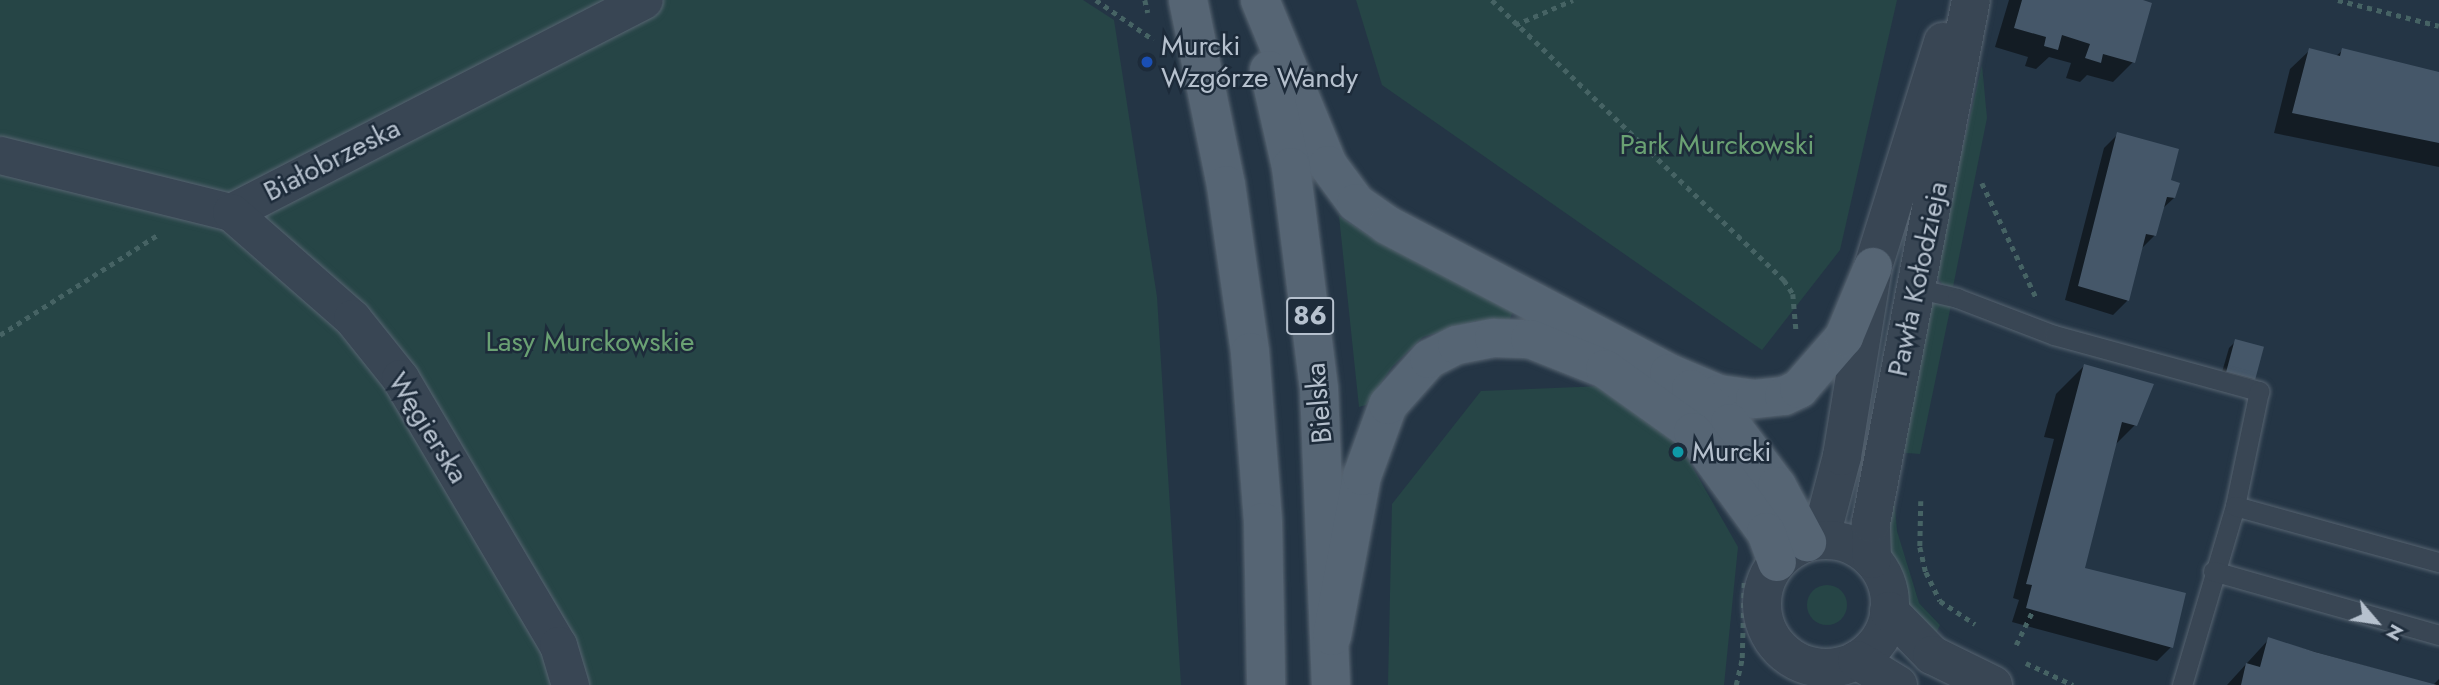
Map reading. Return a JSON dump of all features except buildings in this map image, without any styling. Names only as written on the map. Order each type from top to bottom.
[{"type":"main road","name":"86","points":[[1188,0],[1226,185],[1250,352],[1263,522],[1266,685]]},
{"type":"main road","name":"Bielska","points":[[1254,0],[1291,167],[1320,389],[1332,636],[1331,685]]},
{"type":"main road","points":[[1260,0],[1328,165],[1356,203],[1387,225],[1669,373],[1719,394],[1755,399],[1784,396],[1799,389],[1844,337],[1873,267]]},
{"type":"main road","points":[[1332,636],[1362,476],[1388,405],[1429,359],[1457,345],[1494,338],[1530,340],[1605,369],[1693,432],[1766,532],[1787,555]]},
{"type":"main road","points":[[1669,373],[1730,423],[1777,486],[1787,555]]},
{"type":"street","name":"Białobrzeska","points":[[0,155],[231,212],[644,0]]},
{"type":"street","name":"Pawła Kołodzieja","points":[[1787,555],[1842,456],[1873,267],[1956,0]]},
{"type":"street","name":"Pawła Kołodzieja","points":[[1872,559],[1871,523],[1919,289],[1972,0]]},
{"type":"street","name":"Węgierska","points":[[231,212],[352,318],[400,379],[558,645],[570,685]]},
{"type":"street","points":[[1843,670],[1879,639],[1889,611],[1886,583],[1872,559],[1839,541],[1787,555],[1764,590],[1764,620],[1782,669],[1811,666],[1843,670],[1898,685]]},
{"type":"street","points":[[1889,611],[1926,650],[1993,685]]},
{"type":"lane","points":[[1919,289],[1957,298],[2054,335],[2259,391],[2235,506],[2213,571],[2182,685]]},
{"type":"lane","points":[[2235,506],[2439,562]]},
{"type":"lane","points":[[2213,571],[2439,635]]},
{"type":"path","points":[[1096,0],[1154,40]]},
{"type":"path","points":[[1492,0],[1784,281],[1793,294],[1795,337]]},
{"type":"path","points":[[1515,25],[1573,0]]},
{"type":"path","points":[[2338,0],[2439,26]]},
{"type":"path","points":[[1982,183],[2054,335]]},
{"type":"path","points":[[0,335],[167,229]]},
{"type":"path","points":[[1921,501],[1920,547],[1926,572],[1940,601],[1975,624]]},
{"type":"path","points":[[1737,685],[1742,658],[1787,555]]},
{"type":"path","points":[[2015,645],[2033,610]]},
{"type":"green space","name":"Lasy Murckowskie","points":[[0,0],[1083,0],[1114,20],[1157,297],[1181,685],[0,685]]},
{"type":"green space","name":"Park Murckowski","points":[[1356,0],[1897,0],[1840,250],[1762,350],[1382,85]]},
{"type":"green space","points":[[1982,65],[1987,118],[1953,287],[1942,284],[1934,271]]},
{"type":"green space","points":[[1339,216],[1376,240],[1514,308],[1509,322],[1476,321],[1423,337],[1392,367],[1366,405],[1359,407]]},
{"type":"green space","points":[[1937,301],[1951,305],[1920,454],[1893,452],[1926,308]]},
{"type":"green space","points":[[1603,386],[1680,445],[1738,547],[1724,685],[1388,685],[1392,504],[1481,391]]},
{"type":"green space","points":[[1894,498],[1897,531],[1919,603],[1940,625],[1932,642],[1910,614],[1904,581],[1887,550],[1881,514]]},
{"type":"green space","points":[[1827,585],[1835,586],[1841,591],[1846,597],[1846,613],[1841,619],[1835,624],[1827,625],[1819,624],[1813,619],[1808,613],[1807,605],[1808,597],[1813,591],[1819,586]]},
{"type":"place","name":"Murcki Wzgórze Wandy","points":[[1147,62]]},
{"type":"place","name":"Murcki","points":[[1678,452]]}]
